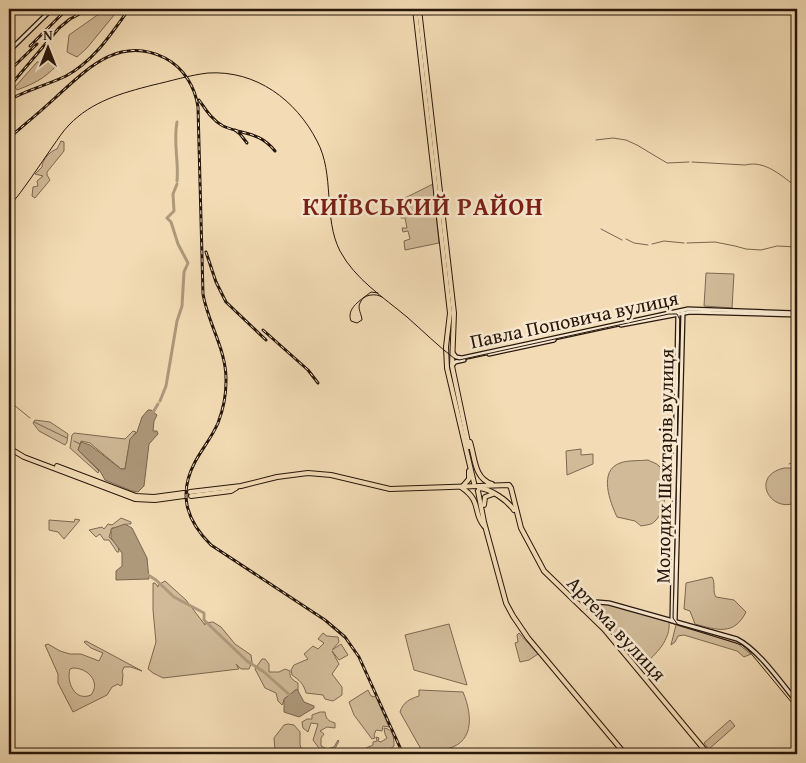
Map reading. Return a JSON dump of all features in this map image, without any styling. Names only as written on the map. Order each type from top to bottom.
[{"type":"main road","points":[[9,51],[52,9]]},
{"type":"main road","points":[[415,9],[452,315],[446,347],[448,378],[475,483],[468,437]]},
{"type":"main road","points":[[419,9],[452,315],[452,366],[468,437],[478,471],[481,478],[490,484],[509,485],[512,493],[509,498],[502,499]]},
{"type":"main road","name":"Павла Поповича вулиця","points":[[452,366],[456,362],[463,360],[681,312]]},
{"type":"main road","name":"Павла Поповича вулиця","points":[[451,352],[462,358],[681,312],[797,314]]},
{"type":"main road","name":"Молодих Шахтарів вулиця","points":[[674,621],[681,312]]},
{"type":"main road","points":[[446,347],[455,357],[463,360]]},
{"type":"main road","points":[[463,436],[470,475],[467,483],[461,487],[472,496],[480,521],[486,527]]},
{"type":"main road","points":[[9,447],[24,457],[136,499],[154,500],[184,495]]},
{"type":"main road","name":"Артема вулиця","points":[[190,494],[229,490],[278,477],[316,473],[390,489],[483,488],[502,499],[517,514]]},
{"type":"main road","points":[[497,485],[492,488],[493,493],[486,495],[484,499],[486,527],[506,602],[528,638],[625,754]]},
{"type":"main road","name":"Артема вулиця","points":[[467,487],[497,485]]},
{"type":"main road","points":[[477,491],[486,521]]},
{"type":"main road","name":"Артема вулиця","points":[[512,493],[521,528],[544,571],[607,633],[708,754]]},
{"type":"main road","points":[[582,609],[594,603],[605,602],[742,642],[755,652],[797,702]]},
{"type":"shaded area","points":[[106,9],[119,9],[87,48],[77,57],[67,52],[69,35]]},
{"type":"shaded area","points":[[37,62],[54,63],[56,66],[38,81],[17,90],[15,87]]},
{"type":"shaded area","points":[[61,141],[64,142],[64,151],[47,172],[50,180],[35,198],[32,196],[33,187],[38,186],[37,181],[43,176],[35,174],[42,167],[47,156],[57,149]]},
{"type":"shaded area","points":[[433,184],[439,243],[405,250],[404,241],[410,239],[408,231],[403,232],[402,228],[407,228],[405,218],[401,218],[400,212],[396,210],[405,198]]},
{"type":"shaded area","points":[[706,273],[734,274],[732,308],[704,306]]},
{"type":"shaded area","points":[[148,410],[157,415],[153,431],[157,431],[158,434],[149,444],[144,486],[138,492],[105,480],[100,471],[78,450],[81,442],[90,445],[121,469],[125,469],[130,439],[137,432],[142,417]]},
{"type":"shaded area","points":[[35,420],[50,422],[68,434],[65,445],[39,431],[33,423]]},
{"type":"shaded area","points":[[133,431],[136,432],[130,440],[125,469],[121,469],[90,443],[81,441],[78,450],[99,471],[98,473],[70,448],[74,433],[125,439]]},
{"type":"shaded area","points":[[581,449],[581,455],[593,454],[593,464],[567,475],[566,451]]},
{"type":"shaded area","points":[[648,460],[658,465],[662,471],[665,478],[665,494],[659,516],[649,525],[641,526],[635,521],[617,517],[609,495],[608,480],[609,473],[613,467],[620,463]]},
{"type":"shaded area","points":[[784,468],[791,468],[797,471],[797,502],[788,505],[772,499],[766,486],[773,472]]},
{"type":"shaded area","points":[[121,518],[131,522],[131,524],[112,528],[109,537],[118,545],[119,552],[117,552],[109,540],[104,540],[100,534],[96,537],[89,530],[102,527],[104,529],[108,524],[112,525]]},
{"type":"shaded area","points":[[75,519],[80,520],[64,539],[58,532],[49,530],[49,520],[74,522]]},
{"type":"shaded area","points":[[125,524],[132,528],[147,558],[149,579],[116,580],[116,571],[122,566],[122,553],[111,538],[111,529]]},
{"type":"shaded area","points":[[712,577],[716,597],[734,600],[746,612],[736,625],[730,628],[718,629],[695,624],[690,611],[684,609],[686,583]]},
{"type":"shaded area","points":[[165,581],[186,600],[205,625],[205,623],[213,622],[221,627],[235,644],[251,655],[252,662],[249,669],[241,669],[236,664],[239,669],[163,678],[148,669],[156,642],[153,583],[158,587],[158,585]]},
{"type":"shaded area","points":[[606,603],[669,622],[668,634],[662,646],[643,665],[640,666],[588,611],[588,608],[594,604]]},
{"type":"shaded area","points":[[449,624],[467,685],[414,670],[405,635]]},
{"type":"shaded area","points":[[676,625],[737,643],[751,654],[744,657],[737,651],[684,635],[678,636],[671,645]]},
{"type":"shaded area","points":[[323,633],[327,636],[338,637],[339,642],[332,650],[341,644],[348,655],[339,660],[332,651],[339,664],[332,674],[342,687],[342,695],[333,701],[325,699],[323,695],[306,693],[301,682],[292,675],[291,670],[294,665],[308,659],[304,654],[313,646],[318,649],[324,643],[318,639]]},
{"type":"shaded area","points":[[519,633],[538,654],[529,660],[520,662],[515,643],[518,642],[517,635]]},
{"type":"shaded area","points":[[86,641],[142,671],[131,667],[124,667],[122,685],[118,684],[112,687],[107,695],[73,712],[58,683],[58,674],[45,645],[48,644],[60,651],[70,654],[81,654],[99,661],[103,653],[91,648],[84,642]],"holes":[[[70,669],[84,670],[94,681],[94,690],[91,695],[80,696],[73,690],[69,680]]]},
{"type":"shaded area","points":[[262,659],[265,659],[269,664],[269,672],[279,672],[285,669],[290,671],[293,680],[298,683],[298,691],[295,690],[285,698],[282,705],[278,701],[276,693],[265,688],[255,669]]},
{"type":"shaded area","points":[[297,689],[304,702],[314,706],[314,708],[299,717],[284,712],[284,699]]},
{"type":"shaded area","points":[[368,690],[371,696],[376,697],[389,727],[383,726],[382,731],[376,730],[375,738],[372,739],[354,715],[349,702]]},
{"type":"shaded area","points":[[419,690],[463,692],[469,711],[469,720],[466,736],[460,743],[441,750],[422,751],[400,712],[407,701],[419,696]]},
{"type":"shaded area","points":[[325,712],[328,719],[335,723],[335,728],[327,727],[320,731],[324,734],[321,738],[321,746],[327,749],[334,747],[339,741],[332,754],[325,750],[321,751],[313,740],[318,724],[311,723],[308,732],[303,728],[302,722],[312,719],[312,715]]},
{"type":"shaded area","points":[[730,720],[735,726],[709,749],[704,743]]},
{"type":"shaded area","points":[[284,725],[294,725],[300,732],[300,745],[304,754],[273,754],[275,750],[274,738]]},
{"type":"shaded area","points":[[384,728],[392,734],[394,746],[386,752],[379,751],[375,754],[363,754],[364,749],[377,741],[376,737],[381,742],[387,738]]},
{"type":"waterway","points":[[177,122],[177,181]]},
{"type":"waterway","points":[[596,140],[613,138],[626,140],[667,163],[689,162]]},
{"type":"waterway","points":[[692,162],[760,165],[773,170],[797,187]]},
{"type":"waterway","points":[[160,401],[166,386],[177,321],[182,306],[184,272],[188,263],[178,244],[171,222],[167,218],[174,211],[173,194],[177,184]]},
{"type":"waterway","points":[[601,229],[622,240]]},
{"type":"waterway","points":[[626,239],[634,243],[648,245]]},
{"type":"waterway","points":[[652,244],[664,241],[684,243]]},
{"type":"waterway","points":[[687,243],[715,242],[746,249],[761,250],[777,246],[797,247]]},
{"type":"waterway","points":[[9,401],[30,418]]},
{"type":"waterway","points":[[152,414],[158,404]]},
{"type":"waterway","points":[[34,422],[67,438]]},
{"type":"waterway","points":[[74,441],[80,444]]},
{"type":"waterway","points":[[789,464],[797,460]]},
{"type":"waterway","points":[[145,573],[156,580],[174,597],[204,613],[204,620],[247,661],[264,672],[293,698]]},
{"type":"tunnel","points":[[474,483],[476,491]]},
{"type":"tram line","points":[[9,207],[69,125],[87,110],[108,99],[141,88],[201,74],[226,73],[258,82],[273,90],[298,113],[317,141],[322,154],[326,167],[332,225],[340,251],[346,261],[361,279],[455,359],[459,360],[669,314],[677,314],[680,320],[673,618],[678,625],[742,645],[797,709]]},
{"type":"tram line","points":[[378,293],[371,292],[352,308],[351,321],[357,323],[362,320],[359,307],[364,298],[373,295],[382,297]]},
{"type":"railway","points":[[30,46],[67,9]]},
{"type":"railway","points":[[9,87],[59,28],[70,19],[89,9]]},
{"type":"railway","points":[[9,100],[76,70],[101,46],[129,9]]},
{"type":"railway","points":[[9,71],[37,44]]},
{"type":"railway","points":[[9,138],[79,76],[105,58],[118,53],[133,50],[148,52],[165,58],[178,67],[188,79],[198,107],[203,294],[226,370],[224,403],[218,423],[195,462],[187,485],[186,496],[190,516],[202,536],[211,545],[325,620],[345,637],[359,657],[403,754]]},
{"type":"railway","points":[[199,100],[219,124],[257,137],[275,151]]},
{"type":"railway","points":[[235,130],[247,143]]},
{"type":"railway","points":[[206,252],[216,282],[226,302],[266,340]]},
{"type":"railway","points":[[263,330],[308,370],[318,383]]},
{"type":"district","name":"КИЇВСЬКИЙ РАЙОН","points":[[423,206]]}]
